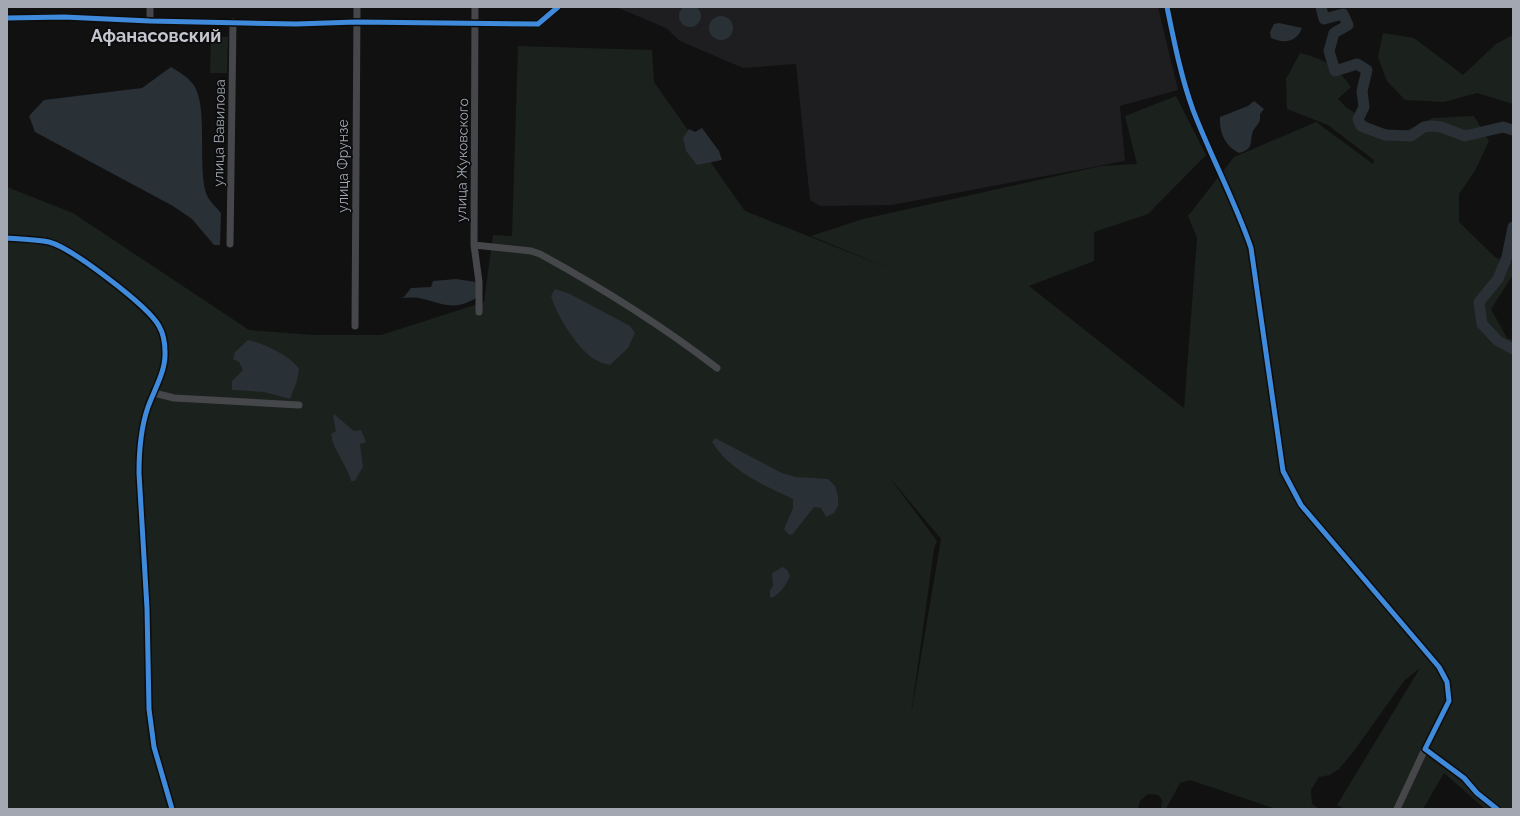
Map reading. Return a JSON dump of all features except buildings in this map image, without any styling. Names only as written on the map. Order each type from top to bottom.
[{"type":"street","points":[[150,7],[150,21]]},
{"type":"street","name":"улица Фрунзе","points":[[355,326],[357,7]]},
{"type":"street","name":"улица Жуковского","points":[[475,7],[474,245],[479,282],[479,312]]},
{"type":"street","points":[[7,18],[64,17],[150,21],[296,24],[356,22],[538,24],[558,7]]},
{"type":"street","points":[[1166,7],[1174,43],[1193,110],[1242,222],[1251,248],[1283,471],[1301,505],[1439,667],[1447,682],[1449,702],[1425,748],[1397,809]]},
{"type":"street","name":"улица Вавилова","points":[[230,244],[233,22]]},
{"type":"street","points":[[7,238],[50,242],[68,250],[84,260],[150,314],[159,326],[166,353],[163,367],[148,408],[138,460],[147,608],[148,709],[154,747],[172,809]]},
{"type":"street","points":[[474,245],[531,251],[540,254],[596,285],[679,339],[716,368]]},
{"type":"street","points":[[154,393],[174,398],[299,405]]},
{"type":"street","points":[[1425,748],[1464,778],[1477,793],[1497,809]]},
{"type":"shaded area","points":[[690,5],[698,8],[701,16],[698,24],[690,27],[682,24],[679,16],[682,8]]},
{"type":"shaded area","points":[[616,7],[1158,7],[1178,90],[1120,106],[1125,161],[892,205],[820,206],[810,200],[796,64],[743,68],[680,41],[666,28]]},
{"type":"shaded area","points":[[721,16],[729,20],[733,28],[729,36],[721,40],[713,36],[709,28],[713,20]]},
{"type":"shaded area","points":[[1279,23],[1302,28],[1300,33],[1293,39],[1285,41],[1276,40],[1271,38],[1270,32],[1274,24]]},
{"type":"shaded area","points":[[1383,33],[1414,38],[1463,75],[1496,44],[1513,35],[1513,104],[1477,93],[1444,102],[1405,100],[1387,81],[1378,57]]},
{"type":"shaded area","points":[[211,37],[228,37],[227,73],[210,73]]},
{"type":"shaded area","points":[[518,46],[652,50],[654,82],[745,211],[891,269],[811,236],[863,219],[1101,166],[1137,164],[1125,116],[1176,96],[1206,155],[1148,214],[1094,232],[1094,261],[1029,286],[1184,408],[1197,238],[1188,216],[1234,157],[1316,122],[1373,164],[1374,160],[1328,125],[1287,109],[1286,79],[1300,53],[1324,61],[1335,69],[1351,87],[1338,99],[1346,107],[1375,127],[1403,132],[1433,118],[1474,116],[1489,141],[1475,171],[1459,194],[1459,222],[1496,258],[1513,262],[1513,275],[1491,309],[1507,338],[1513,340],[1513,809],[1485,809],[1444,773],[1423,809],[1345,809],[1337,805],[1420,668],[1404,681],[1354,751],[1339,769],[1330,775],[1319,777],[1311,790],[1312,804],[1319,809],[1276,809],[1190,780],[1180,783],[1166,809],[1161,809],[1162,800],[1158,795],[1148,794],[1140,801],[1138,809],[7,809],[7,187],[73,213],[249,330],[314,335],[381,335],[484,302],[493,235],[512,236]],"holes":[[[890,478],[941,539],[911,715],[934,549],[937,541]]]},
{"type":"shaded area","points":[[171,67],[183,74],[193,84],[198,94],[202,120],[202,166],[204,181],[207,196],[221,213],[220,245],[214,245],[192,219],[173,206],[35,132],[29,116],[44,100],[142,88]]},
{"type":"shaded area","points":[[1254,101],[1264,109],[1260,114],[1260,120],[1253,131],[1249,147],[1239,153],[1230,147],[1224,138],[1220,117],[1248,106]]},
{"type":"shaded area","points":[[702,128],[719,151],[722,160],[697,165],[686,151],[683,138],[689,129],[695,132]]},
{"type":"shaded area","points":[[456,279],[476,282],[476,298],[461,305],[448,305],[419,298],[400,298],[404,297],[411,288],[431,287],[433,281]]},
{"type":"shaded area","points":[[555,289],[570,294],[630,326],[635,333],[628,348],[610,365],[591,357],[576,342],[558,313],[551,296]]},
{"type":"shaded area","points":[[248,340],[276,351],[290,359],[299,369],[297,381],[290,399],[264,392],[232,390],[232,381],[243,370],[239,362],[233,359],[235,352]]},
{"type":"shaded area","points":[[334,414],[354,431],[361,430],[366,442],[360,444],[363,467],[355,481],[351,481],[332,440],[331,434],[336,431],[333,416]]},
{"type":"shaded area","points":[[715,438],[782,473],[796,477],[828,479],[835,486],[838,496],[838,506],[834,513],[826,517],[821,508],[814,507],[792,535],[788,534],[784,529],[793,508],[793,499],[748,476],[738,469],[719,452],[712,442]]},
{"type":"shaded area","points":[[783,567],[787,570],[790,576],[787,583],[778,594],[772,598],[770,597],[770,590],[773,586],[772,573]]},
{"type":"waterway","points":[[1321,7],[1324,19],[1343,14],[1348,25],[1334,33],[1329,51],[1335,71],[1357,64],[1367,70],[1362,91],[1364,107],[1358,119],[1361,126],[1385,135],[1411,136],[1424,127],[1431,126],[1441,127],[1465,136],[1503,127],[1513,130]]},
{"type":"waterway","points":[[1513,227],[1507,257],[1498,279],[1479,302],[1482,324],[1498,341],[1513,349]]},
{"type":"cycle path","points":[[7,18],[64,17],[150,21],[296,24],[356,22],[538,24],[558,7]]},
{"type":"cycle path","points":[[1167,7],[1181,72],[1193,110],[1238,213],[1251,248],[1283,471],[1301,505],[1439,667],[1447,682],[1449,701],[1425,749],[1464,778],[1477,793],[1497,809]]},
{"type":"cycle path","points":[[7,238],[49,242],[74,255],[91,266],[140,305],[159,326],[163,335],[165,349],[164,366],[148,407],[142,431],[139,473],[147,608],[149,709],[154,747],[172,809]]},
{"type":"district","name":"Афанасовский","points":[[156,35]]}]
